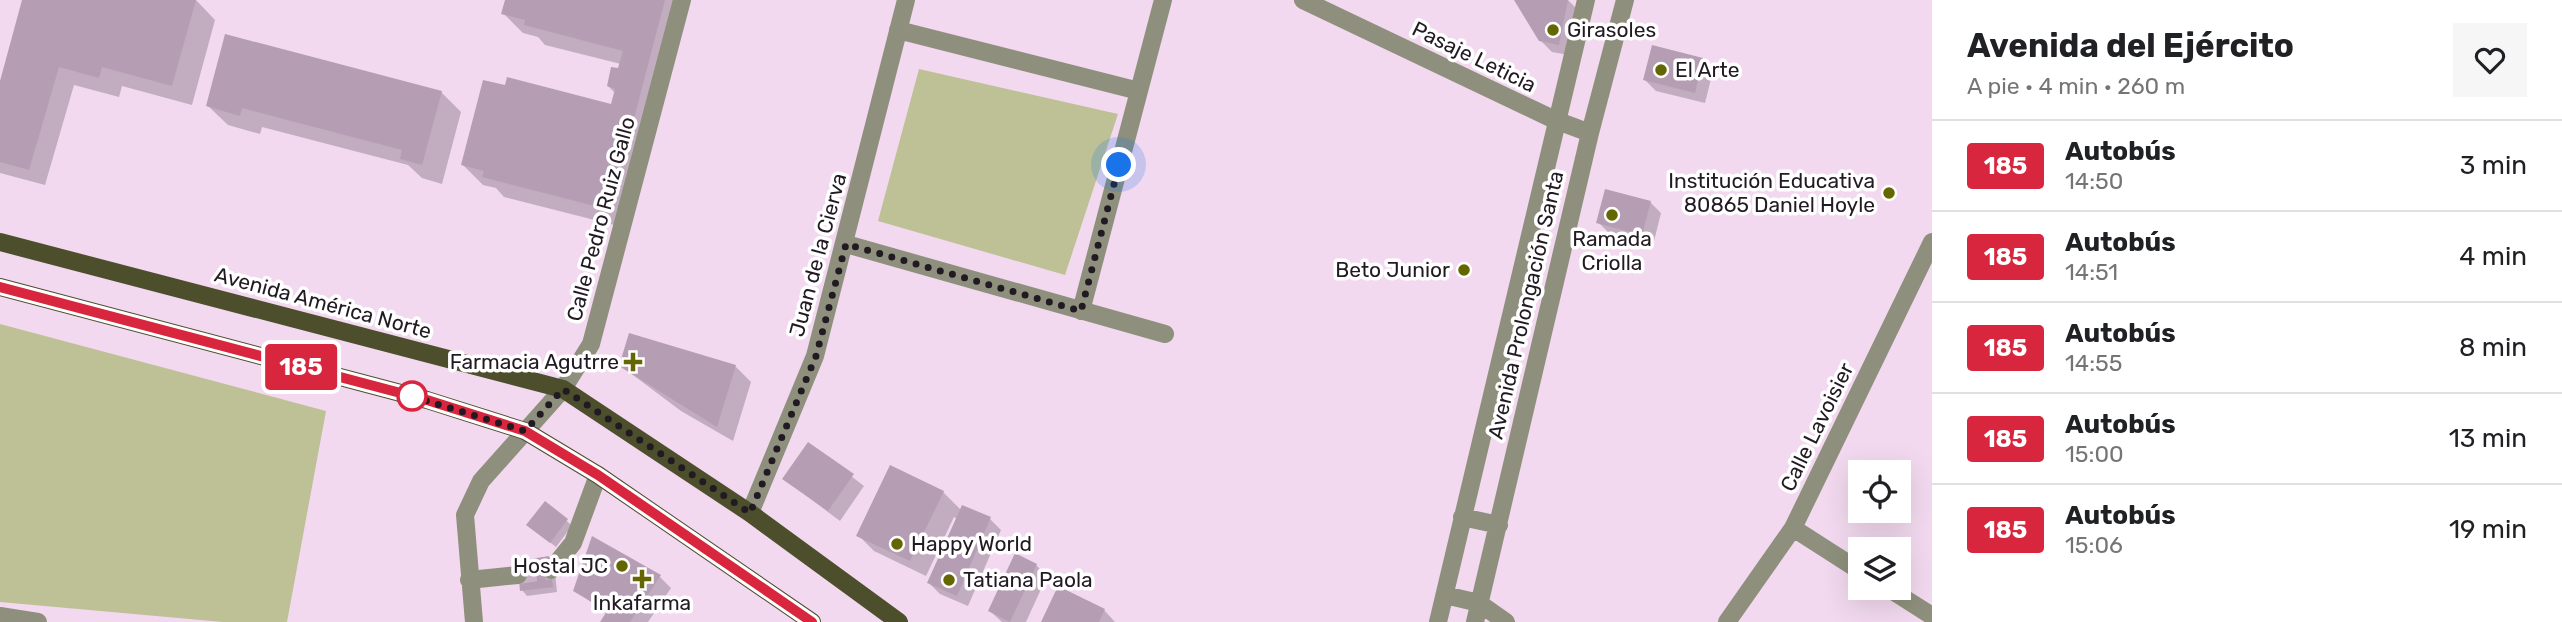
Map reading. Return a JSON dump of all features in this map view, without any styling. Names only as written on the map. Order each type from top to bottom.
[{"type":"main road","name":"Avenida América Norte","points":[[0,242],[563,389],[750,513],[899,622]]},
{"type":"main road","points":[[0,287],[427,400],[525,431],[598,475],[812,622]]},
{"type":"street","name":"Calle Pedro Ruiz Gallo","points":[[474,622],[465,515],[481,481],[563,389],[591,344],[682,0]]},
{"type":"street","name":"Juan de la Cierva","points":[[750,513],[816,356],[906,0]]},
{"type":"street","points":[[1081,311],[1163,0]]},
{"type":"street","name":"Pasaje Leticia","points":[[1303,0],[1555,120],[1590,134]]},
{"type":"street","name":"Avenida Prolongación Santa","points":[[1438,622],[1555,120],[1586,0]]},
{"type":"street","name":"Avenida Prolongación Santa","points":[[1475,622],[1590,134],[1625,0]]},
{"type":"street","points":[[898,30],[1139,91]]},
{"type":"street","name":"Calle Lavoisier","points":[[1727,622],[1793,528],[1932,242]]},
{"type":"street","points":[[846,244],[1165,334]]},
{"type":"street","points":[[551,570],[573,543],[598,475]]},
{"type":"street","points":[[1462,517],[1499,526]]},
{"type":"street","points":[[1793,528],[1848,563]]},
{"type":"street","points":[[469,580],[518,575]]},
{"type":"street","points":[[1444,594],[1479,603],[1506,622]]},
{"type":"street","points":[[1907,600],[1932,616]]},
{"type":"street","points":[[0,616],[38,622]]},
{"type":"green space","points":[[919,69],[1118,114],[1065,275],[878,221]]},
{"type":"green space","points":[[0,324],[326,411],[287,622],[223,622],[0,602]]},
{"type":"building","points":[[22,0],[196,0],[172,86],[102,67],[99,78],[59,67],[29,170],[0,162],[0,81]]},
{"type":"building","points":[[505,0],[665,0],[610,210],[482,177],[484,171],[461,165],[483,80],[505,85],[507,77],[611,104],[615,89],[607,86],[611,67],[618,68],[623,51],[524,25],[525,20],[501,14]]},
{"type":"building","points":[[1514,0],[1568,0],[1559,45],[1539,41]]},
{"type":"building","points":[[225,34],[442,91],[422,165],[400,159],[402,150],[242,108],[240,116],[206,106]]},
{"type":"building","points":[[1652,45],[1703,58],[1695,93],[1643,80]]},
{"type":"building","points":[[1605,189],[1651,201],[1642,235],[1596,223]]},
{"type":"building","points":[[629,333],[736,365],[717,427],[619,366]]},
{"type":"building","points":[[808,442],[854,474],[828,511],[782,479]]},
{"type":"building","points":[[890,465],[944,491],[910,561],[856,536]]},
{"type":"building","points":[[545,501],[568,519],[550,543],[526,525]]},
{"type":"building","points":[[962,505],[991,517],[957,596],[927,583]]},
{"type":"building","points":[[592,536],[661,575],[630,622],[600,622],[607,611],[573,591]]},
{"type":"building","points":[[1015,553],[1037,564],[1010,622],[988,611]]},
{"type":"building","points":[[549,556],[553,587],[520,591],[517,561]]},
{"type":"building","points":[[1058,586],[1105,609],[1099,622],[1041,622]]},
{"type":"tunnel","points":[[518,575],[551,570]]},
{"type":"bus line","name":"185","points":[[0,287],[427,400],[525,431],[598,475],[812,622]]},
{"type":"place","name":"Girasoles","points":[[1553,30]]},
{"type":"place","name":"El Arte","points":[[1661,70]]},
{"type":"place","name":"Institución Educativa 80865 Daniel Hoyle","points":[[1889,193]]},
{"type":"place","name":"Ramada Criolla","points":[[1612,215]]},
{"type":"place","name":"Beto Junior","points":[[1464,270]]},
{"type":"place","name":"Farmacia Agutrre","points":[[633,362]]},
{"type":"place","name":"Happy World","points":[[897,544]]},
{"type":"place","name":"Hostal JC","points":[[622,566]]},
{"type":"place","name":"Inkafarma","points":[[642,579]]},
{"type":"place","name":"Tatiana Paola","points":[[949,580]]},
{"type":"route","points":[[412,396],[401,393],[525,431],[563,389],[750,513],[816,356],[846,244],[1081,311],[1119,165]]}]
